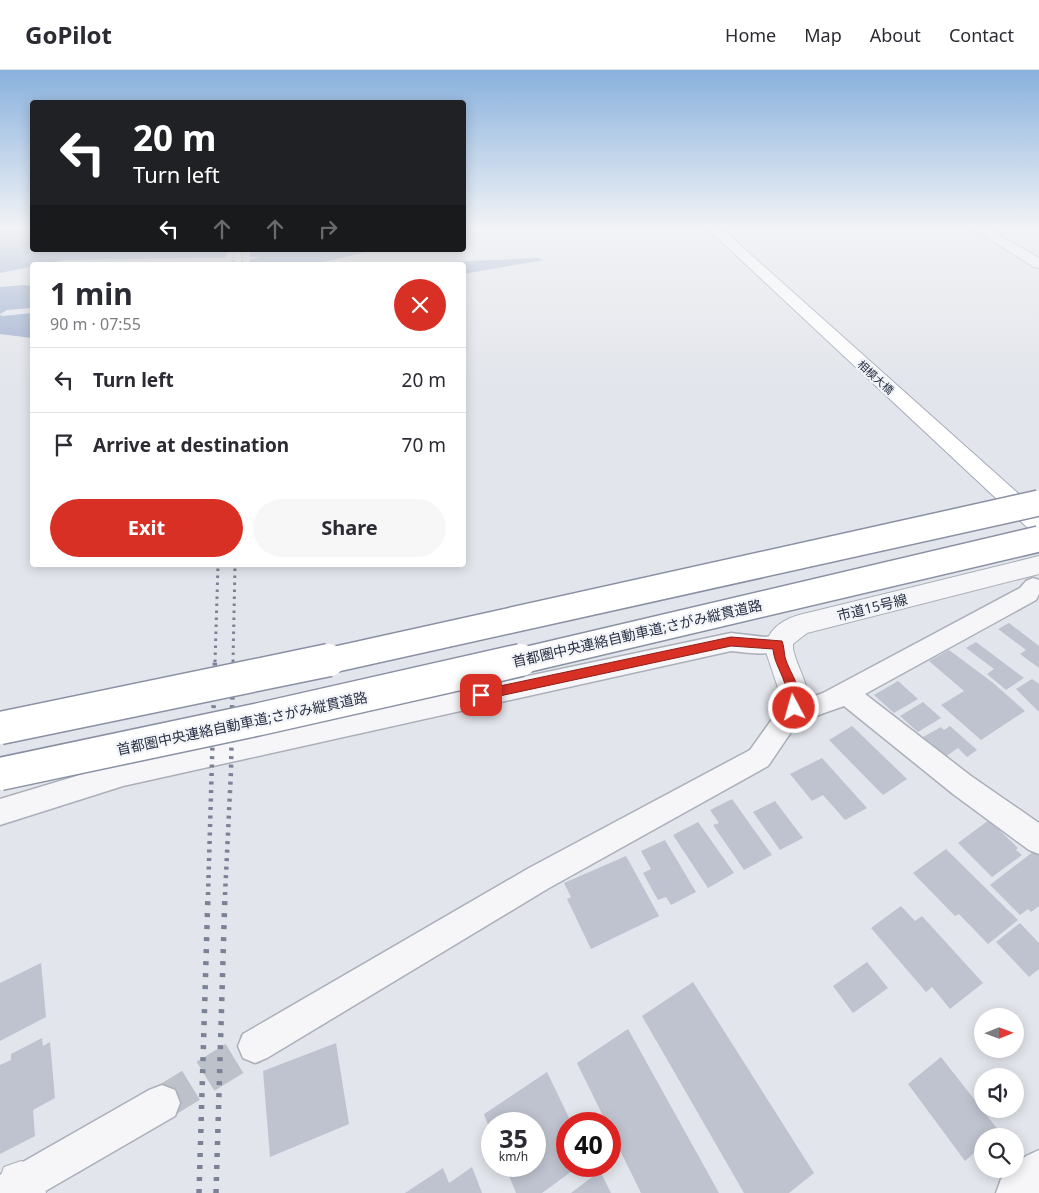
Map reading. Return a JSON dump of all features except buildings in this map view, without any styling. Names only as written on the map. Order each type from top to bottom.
[{"type":"main road","name":"相模大橋","points":[[771,280],[1039,525]]},
{"type":"main road","points":[[0,728],[432,638],[1039,504]]},
{"type":"main road","name":"首都圏中央連絡自動車道;さがみ縦貫道路","points":[[0,774],[440,680],[1039,539]]},
{"type":"street","name":"市道15号線","points":[[778,644],[786,632],[799,625],[1036,576]]},
{"type":"street","points":[[794,708],[807,709],[845,693],[1028,594],[1036,576]]},
{"type":"street","points":[[0,812],[123,774],[260,743],[731,642],[765,646],[778,644],[779,657],[794,694],[794,708],[759,758],[539,878],[255,1046]]},
{"type":"street","points":[[845,693],[962,785],[1039,840]]},
{"type":"street","points":[[16,1190],[162,1103]]},
{"type":"street","points":[[1015,1193],[1039,1169]]},
{"type":"water","points":[[30,286],[30,308],[7,310],[0,314],[0,287]]},
{"type":"water","points":[[30,313],[30,338],[0,334],[0,315]]},
{"type":"tunnel","points":[[162,1103],[255,1046]]},
{"type":"railway","points":[[215,662],[218,567]]},
{"type":"railway","points":[[233,662],[235,567]]},
{"type":"railway","points":[[208,895],[215,660]]},
{"type":"railway","points":[[225,895],[231,771],[233,660]]},
{"type":"railway","points":[[199,1193],[208,893]]},
{"type":"railway","points":[[216,1193],[225,893]]},
{"type":"route","points":[[481,695],[731,642],[765,646],[778,644],[779,657],[794,694],[794,708]]}]
